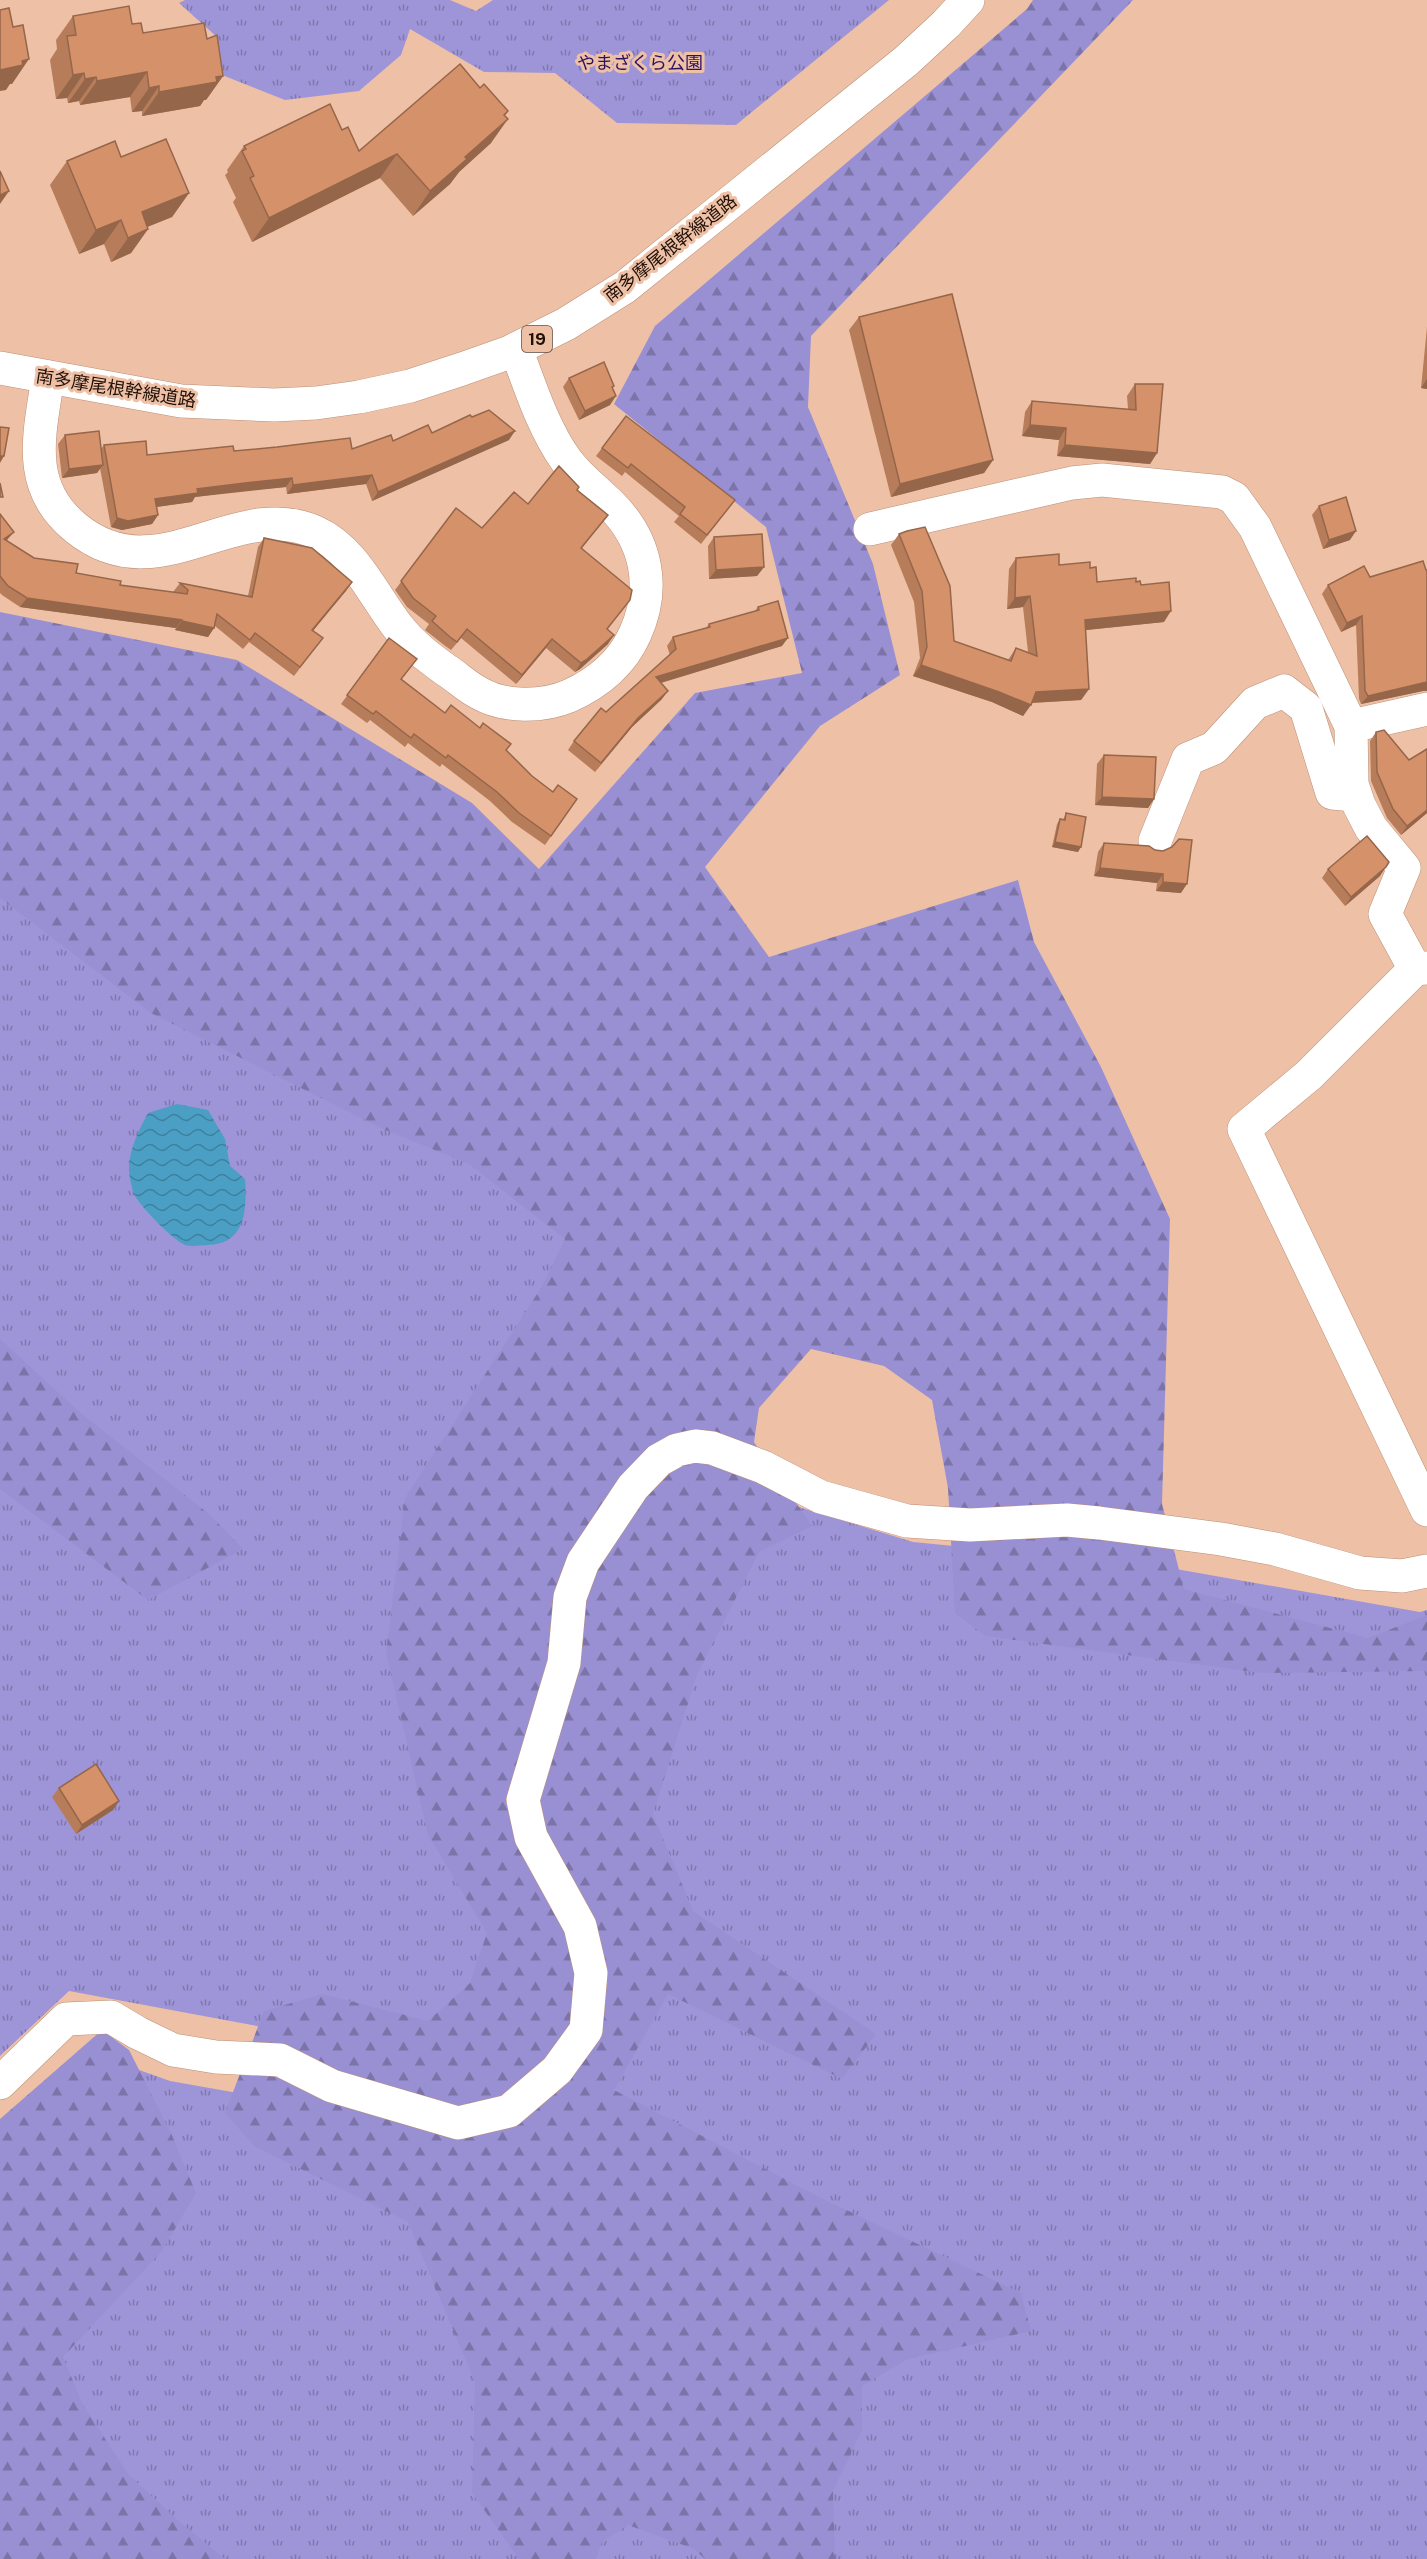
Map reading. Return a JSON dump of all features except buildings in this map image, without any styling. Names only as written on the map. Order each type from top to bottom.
[{"type":"street","name":"南多摩尾根幹線道路","points":[[0,368],[181,401],[274,405],[316,403],[410,386],[516,349],[566,324],[625,287],[906,61],[968,0]]},
{"type":"street","points":[[48,377],[38,447],[41,477],[56,506],[73,526],[95,542],[129,553],[158,552],[263,524],[288,524],[315,531],[338,546],[417,649],[481,695],[518,705],[556,701],[590,687],[617,663],[635,634],[645,602],[646,566],[633,533],[613,507],[581,479],[565,459],[551,435],[516,349]]},
{"type":"street","points":[[870,529],[1061,485],[1102,480],[1222,492],[1234,498],[1255,527],[1351,726],[1352,784],[1355,795],[1371,828],[1404,868],[1385,914],[1421,969],[1309,1075],[1244,1129],[1427,1510]]},
{"type":"street","points":[[1155,841],[1188,759],[1214,748],[1256,704],[1284,691],[1306,708],[1332,793],[1355,795]]},
{"type":"street","points":[[1351,726],[1427,709]]},
{"type":"street","points":[[0,2083],[66,2019],[111,2017],[173,2050],[216,2057],[280,2060],[332,2086],[458,2123],[509,2111],[557,2070],[586,2030],[591,1973],[580,1926],[531,1837],[523,1800],[564,1663],[570,1597],[583,1562],[633,1487],[659,1460],[676,1450],[695,1446],[712,1448],[763,1467],[821,1497],[906,1521],[970,1525],[1067,1520],[1099,1523],[1221,1539],[1275,1549],[1360,1572],[1402,1576],[1427,1571]]},
{"type":"green space","name":"やまざくら公園","points":[[185,0],[450,0],[476,11],[493,0],[889,0],[736,125],[617,123],[555,73],[484,72],[410,29],[401,55],[359,91],[285,100],[222,75],[217,37],[179,3]]},
{"type":"green space","points":[[1033,0],[1133,0],[811,336],[808,407],[873,564],[900,675],[820,726],[705,867],[769,957],[1018,880],[1034,942],[1101,1067],[1170,1219],[1162,1504],[1184,1589],[1368,1638],[1427,1615],[1427,1671],[1262,1673],[985,1636],[955,1613],[948,1488],[932,1400],[884,1366],[811,1349],[759,1408],[754,1442],[812,1526],[759,1552],[697,1675],[653,1814],[693,1911],[876,2034],[842,2079],[668,1994],[614,2090],[821,2198],[1021,2293],[1031,2331],[908,2359],[862,2386],[862,2430],[833,2491],[835,2559],[705,2559],[694,2549],[628,2525],[602,2542],[596,2559],[519,2559],[472,2493],[475,2382],[408,2222],[254,2146],[225,2113],[264,2011],[322,1994],[428,2021],[470,1983],[487,1933],[428,1835],[386,1653],[405,1498],[541,1288],[565,1239],[469,1164],[383,1129],[151,1013],[0,898],[0,612],[237,660],[472,803],[539,869],[695,693],[802,673],[766,527],[614,404],[655,326],[1027,9]]},
{"type":"green space","points":[[0,806],[635,1175],[508,1896],[466,2065],[69,1991],[0,2056]]},
{"type":"green space","points":[[0,1339],[82,1414],[209,1514],[243,1549],[148,1600],[0,1489]]},
{"type":"green space","points":[[782,1502],[913,1542],[1159,1566],[1420,1612],[1427,1610],[1427,2559],[0,2559],[125,2065],[170,2081],[249,2095],[431,2157],[597,1792]]},
{"type":"green space","points":[[102,2030],[129,2050],[171,2133],[196,2193],[162,2251],[63,2357],[83,2405],[129,2475],[182,2524],[225,2559],[0,2559],[0,2119]]},
{"type":"water","points":[[177,1104],[208,1110],[225,1139],[230,1166],[245,1179],[242,1223],[237,1232],[221,1243],[190,1246],[179,1242],[150,1215],[133,1190],[129,1162],[135,1140],[148,1113]]}]
